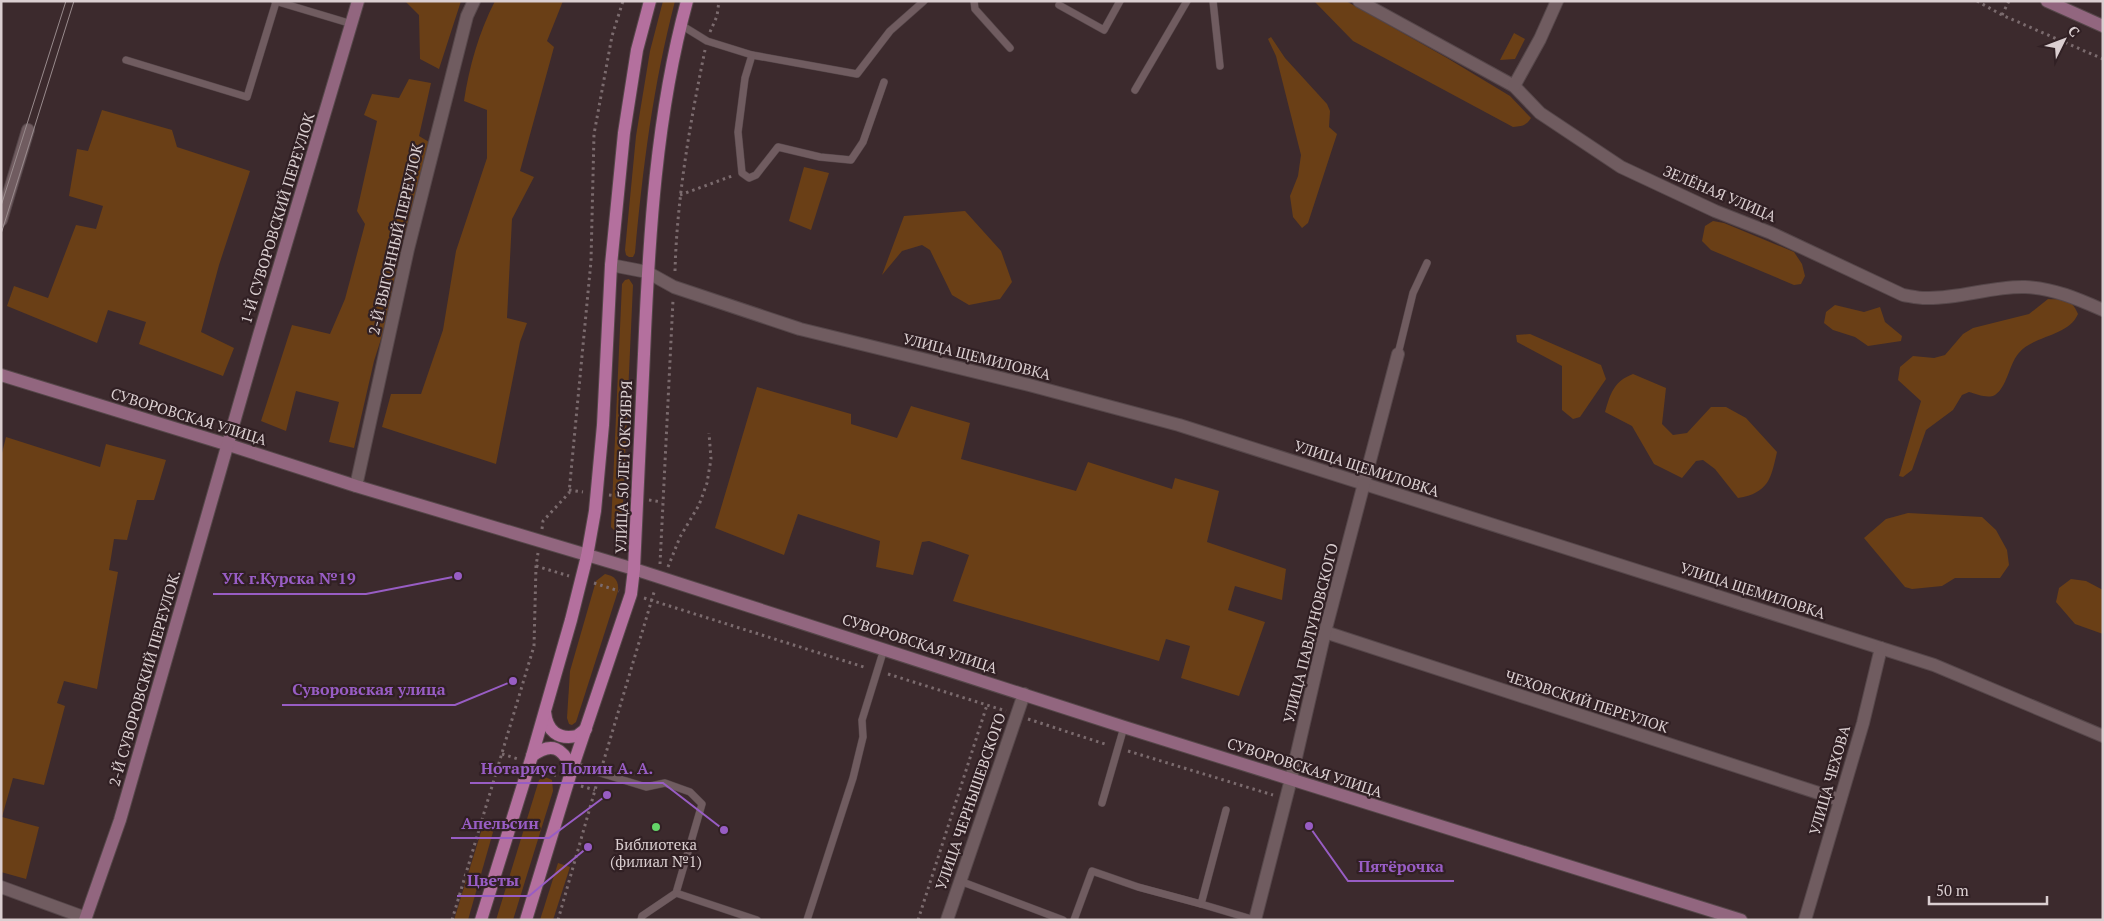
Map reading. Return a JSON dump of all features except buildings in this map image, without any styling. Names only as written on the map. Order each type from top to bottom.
[{"type":"main road","name":"УЛИЦА 50 ЛЕТ ОКТЯБРЯ","points":[[481,920],[545,712],[587,556],[597,494],[603,425],[611,265],[624,133],[637,50],[650,1]]},
{"type":"main road","name":"УЛИЦА 50 ЛЕТ ОКТЯБРЯ","points":[[526,920],[573,767],[631,594],[634,569],[647,272],[659,141],[687,1]]},
{"type":"main road","points":[[545,712],[546,723],[552,732],[560,737],[577,736],[586,728]]},
{"type":"main road","points":[[532,756],[540,750],[556,748],[564,753],[573,767]]},
{"type":"street","name":"1-Й СУВОРОВСКИЙ ПЕРЕУЛОК","points":[[229,445],[259,335],[358,1]]},
{"type":"street","name":"2-Й ВЫГОННЫЙ ПЕРЕУЛОК","points":[[356,486],[408,249],[467,16],[474,1]]},
{"type":"street","name":"ЗЕЛЁНАЯ УЛИЦА","points":[[1359,1],[1514,86],[1540,113],[1622,166],[1670,191],[1771,233],[1903,295],[1926,298],[1994,289],[2026,287],[2045,289],[2068,295],[2103,310]]},
{"type":"street","points":[[1514,86],[1540,39],[1556,1]]},
{"type":"street","points":[[2047,1],[2103,26]]},
{"type":"street","points":[[1,220],[28,130]]},
{"type":"street","name":"УЛИЦА ЩЕМИЛОВКА","points":[[611,265],[647,272],[674,286],[800,329],[1029,385],[1179,425],[1934,665],[2103,736]]},
{"type":"street","name":"УЛИЦА ПАВЛУНОВСКОГО","points":[[1255,920],[1292,779],[1325,632],[1398,354]]},
{"type":"street","name":"СУВОРОВСКАЯ УЛИЦА","points":[[1,374],[356,486],[634,569],[1124,726],[1741,920]]},
{"type":"street","name":"2-Й СУВОРОВСКИЙ ПЕРЕУЛОК.","points":[[85,919],[120,820],[229,445]]},
{"type":"street","name":"ЧЕХОВСКИЙ ПЕРЕУЛОК","points":[[1325,632],[1840,800]]},
{"type":"street","name":"УЛИЦА ЧЕХОВА","points":[[1805,920],[1863,724],[1881,648]]},
{"type":"street","name":"УЛИЦА ЧЕРНЫШЕВСКОГО","points":[[947,920],[1024,694]]},
{"type":"street","points":[[1,887],[85,919]]},
{"type":"lane","points":[[126,60],[247,96],[275,1],[352,24]]},
{"type":"lane","points":[[681,25],[707,40],[752,55],[857,74],[890,31],[924,1]]},
{"type":"lane","points":[[974,1],[975,9],[1010,48]]},
{"type":"lane","points":[[1059,4],[1104,30],[1120,1]]},
{"type":"lane","points":[[1135,90],[1187,1]]},
{"type":"lane","points":[[1213,1],[1220,66]]},
{"type":"lane","points":[[752,55],[745,78],[738,132],[742,173],[749,178],[756,175],[778,147],[820,157],[851,160],[863,142],[884,82]]},
{"type":"lane","points":[[1398,354],[1413,293],[1427,263]]},
{"type":"lane","points":[[807,920],[853,778],[863,737],[862,720],[884,649]]},
{"type":"lane","points":[[1102,803],[1124,726]]},
{"type":"lane","points":[[573,767],[646,787],[665,783],[690,792],[702,804],[676,892],[642,916],[641,920]]},
{"type":"lane","points":[[1201,904],[1226,810]]},
{"type":"lane","points":[[1074,920],[1092,871],[1138,887],[1255,920]]},
{"type":"lane","points":[[960,881],[1063,920]]},
{"type":"lane","points":[[676,892],[758,920]]},
{"type":"path","points":[[452,920],[534,646],[536,566],[543,521],[569,490],[591,261],[594,134],[612,36],[623,1]]},
{"type":"path","points":[[1977,1],[2002,15],[2103,59]]},
{"type":"path","points":[[2002,15],[2009,1]]},
{"type":"path","points":[[680,195],[742,173]]},
{"type":"path","points":[[558,920],[600,773],[660,578],[680,537],[699,505],[707,483],[711,458],[709,433]]},
{"type":"path","points":[[569,490],[662,502]]},
{"type":"path","points":[[660,556],[660,578]]},
{"type":"path","points":[[536,566],[653,600],[1118,748],[1286,799]]},
{"type":"path","points":[[918,920],[987,705]]},
{"type":"shaded area","points":[[405,1],[461,1],[439,69],[420,59],[419,15]]},
{"type":"shaded area","points":[[495,1],[563,1],[547,41],[554,47],[520,171],[534,177],[512,219],[507,318],[527,323],[520,342],[496,464],[382,427],[391,394],[421,394],[443,330],[456,251],[487,158],[487,110],[464,101],[475,50]]},
{"type":"shaded area","points":[[663,1],[675,1],[667,33],[650,126],[635,253],[633,257],[629,257],[626,255],[625,250],[636,136],[650,51]]},
{"type":"shaded area","points":[[1314,1],[1346,1],[1510,96],[1531,118],[1524,125],[1513,127],[1353,41]]},
{"type":"shaded area","points":[[1514,33],[1525,39],[1515,59],[1500,60]]},
{"type":"shaded area","points":[[1271,37],[1285,58],[1327,104],[1330,111],[1329,127],[1337,134],[1308,223],[1302,228],[1293,217],[1290,196],[1298,176],[1301,155],[1276,56],[1268,39]]},
{"type":"shaded area","points":[[409,79],[431,83],[419,136],[429,142],[388,317],[374,361],[354,448],[329,442],[339,402],[296,391],[286,431],[261,421],[292,325],[330,334],[345,299],[365,224],[357,211],[377,121],[364,115],[372,94],[399,98]]},
{"type":"shaded area","points":[[102,110],[172,130],[177,147],[250,171],[219,265],[201,332],[234,348],[223,376],[139,344],[146,322],[108,310],[97,343],[7,306],[14,286],[48,298],[76,225],[96,229],[103,206],[69,196],[77,149],[88,151]]},
{"type":"shaded area","points":[[804,167],[829,173],[811,230],[789,221]]},
{"type":"shaded area","points":[[965,211],[1001,251],[1012,282],[1000,299],[969,305],[952,295],[930,250],[922,245],[902,251],[882,275],[904,216]]},
{"type":"shaded area","points":[[1713,221],[1724,223],[1794,252],[1802,264],[1805,276],[1801,284],[1794,285],[1711,250],[1702,241],[1705,226]]},
{"type":"shaded area","points":[[629,279],[633,285],[622,526],[619,530],[615,531],[611,527],[622,284],[625,280]]},
{"type":"shaded area","points":[[2048,299],[2070,302],[2078,314],[2073,322],[2059,332],[2024,348],[2018,354],[2002,387],[1995,395],[1986,396],[1969,392],[1962,395],[1953,410],[1926,430],[1912,470],[1903,477],[1899,476],[1921,401],[1898,380],[1900,367],[1913,356],[1934,358],[1945,355],[1963,334],[1973,328],[2029,314]]},
{"type":"shaded area","points":[[1835,305],[1864,312],[1880,307],[1885,322],[1902,336],[1901,341],[1868,346],[1855,337],[1833,330],[1824,323],[1826,312]]},
{"type":"shaded area","points":[[1530,334],[1601,365],[1606,379],[1580,417],[1573,419],[1562,410],[1562,366],[1517,342],[1516,335]]},
{"type":"shaded area","points":[[1633,374],[1666,388],[1662,424],[1673,435],[1687,433],[1711,407],[1726,407],[1746,418],[1777,452],[1767,483],[1756,492],[1738,498],[1715,469],[1703,460],[1696,461],[1682,478],[1654,464],[1632,426],[1605,412],[1617,384]]},
{"type":"shaded area","points":[[757,387],[851,414],[851,424],[897,438],[911,406],[970,423],[961,459],[1076,491],[1088,462],[1172,489],[1175,478],[1219,491],[1207,542],[1286,569],[1282,600],[1235,586],[1228,610],[1265,622],[1239,696],[1181,678],[1190,646],[1166,639],[1159,661],[953,601],[969,555],[929,541],[922,542],[913,575],[876,567],[880,541],[798,514],[784,555],[715,528]]},
{"type":"shaded area","points":[[6,437],[100,467],[106,444],[166,460],[154,500],[137,500],[127,540],[114,539],[109,570],[118,572],[97,689],[64,681],[57,703],[65,706],[44,785],[13,778],[2,817],[39,827],[26,879],[1,872],[1,457]]},
{"type":"shaded area","points":[[1908,513],[1982,517],[1996,530],[2007,550],[2009,565],[2000,578],[1955,578],[1942,586],[1912,589],[1905,587],[1864,538],[1886,519]]},
{"type":"shaded area","points":[[605,574],[616,580],[618,591],[576,722],[572,725],[569,724],[567,718],[570,671],[596,581]]},
{"type":"shaded area","points":[[2071,579],[2086,581],[2103,590],[2103,634],[2075,624],[2056,602],[2059,588]]},
{"type":"shaded area","points":[[545,777],[552,780],[553,791],[513,920],[496,920],[539,780]]},
{"type":"shaded area","points":[[484,822],[495,825],[468,920],[454,920]]},
{"type":"shaded area","points":[[558,863],[570,867],[553,920],[540,920]]},
{"type":"tram line","points":[[1,206],[66,1]]},
{"type":"tram line","points":[[1,234],[74,1]]},
{"type":"place","name":"УК г.Курска №19","points":[[458,576]]},
{"type":"place","name":"Суворовская улица","points":[[513,681]]},
{"type":"place","name":"Апельсин","points":[[607,795]]},
{"type":"place","name":"Пятёрочка","points":[[1309,826]]},
{"type":"place","name":"Библиотека (филиал №1)","points":[[656,827]]},
{"type":"place","name":"Нотариус Полин А. А.","points":[[724,830]]},
{"type":"place","name":"Цветы","points":[[588,847]]}]
